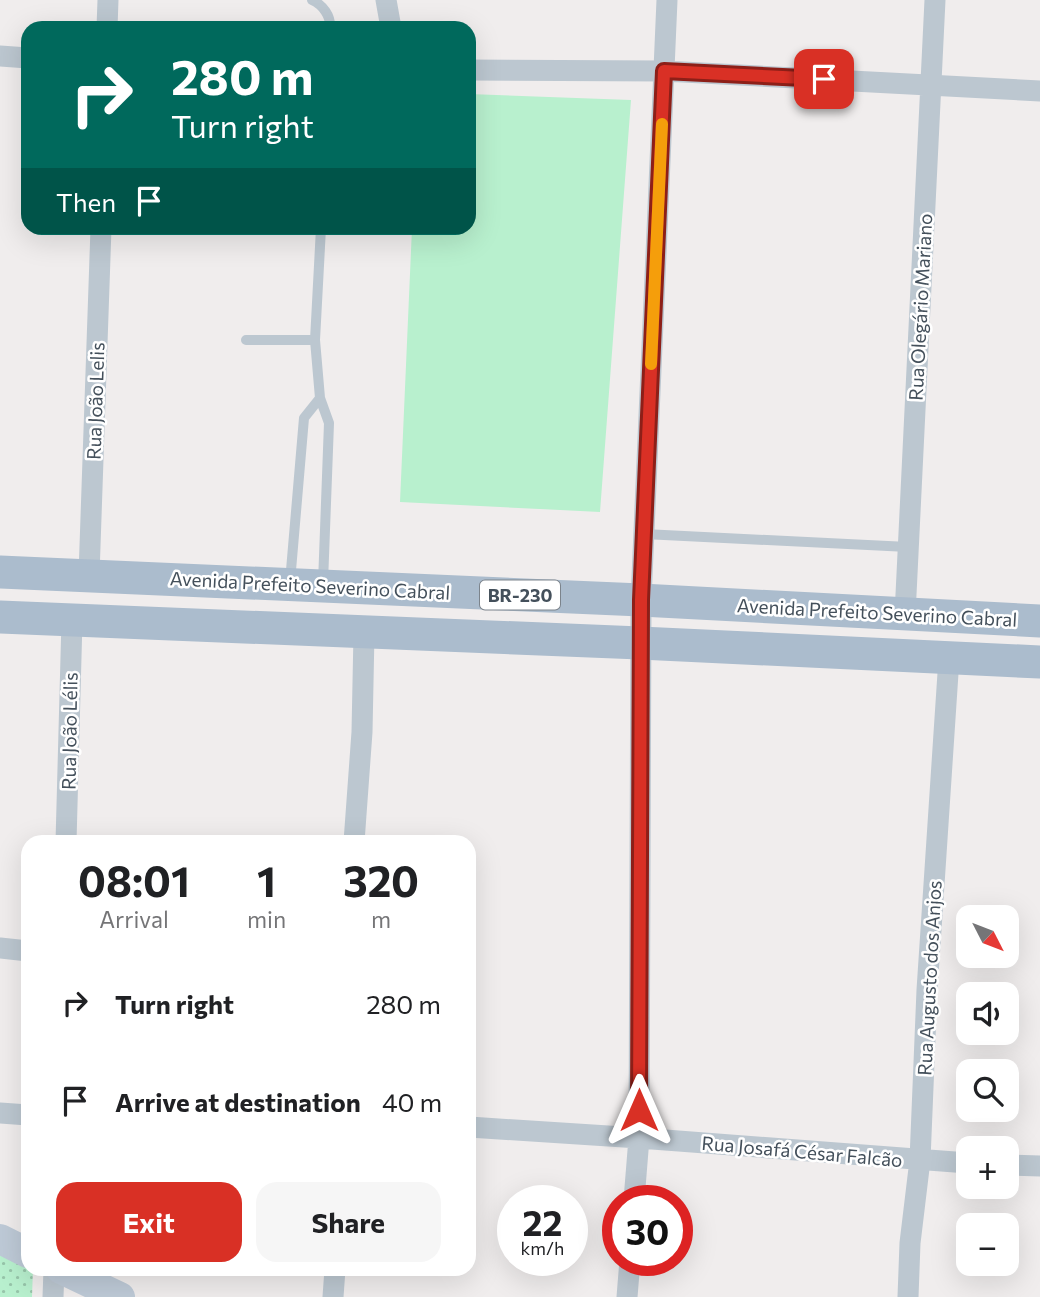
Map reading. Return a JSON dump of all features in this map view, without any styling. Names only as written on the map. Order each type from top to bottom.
[{"type":"main road","name":"Avenida Prefeito Severino Cabral","points":[[0,572],[641,600],[1040,621]]},
{"type":"main road","name":"BR-230","points":[[0,618],[1040,662]]},
{"type":"street","points":[[107,21],[108,0]]},
{"type":"street","points":[[386,0],[390,21]]},
{"type":"street","points":[[635,1185],[639,1138],[641,600],[667,0]]},
{"type":"street","name":"Rua Olegário Mariano","points":[[905,615],[935,0]]},
{"type":"street","points":[[0,56],[21,58]]},
{"type":"street","points":[[476,70],[664,71],[1040,91]]},
{"type":"street","name":"Rua João Lelis","points":[[89,575],[101,235]]},
{"type":"street","name":"Rua João Lélis","points":[[66,835],[72,620]]},
{"type":"street","points":[[355,835],[362,732],[364,633]]},
{"type":"street","name":"Rua Augusto dos Anjos","points":[[908,1297],[910,1243],[920,1160],[927,977],[949,658]]},
{"type":"street","points":[[0,948],[21,950]]},
{"type":"street","points":[[0,1113],[21,1114]]},
{"type":"street","name":"Rua Josafá César Falcão","points":[[476,1127],[956,1162]]},
{"type":"street","points":[[1019,1165],[1040,1166]]},
{"type":"street","points":[[0,1238],[21,1248]]},
{"type":"street","points":[[53,1297],[54,1276]]},
{"type":"street","points":[[76,1276],[120,1297]]},
{"type":"street","points":[[333,1297],[334,1276]]},
{"type":"street","points":[[627,1297],[629,1276]]},
{"type":"lane","points":[[312,0],[321,4],[330,21]]},
{"type":"lane","points":[[321,235],[316,340],[320,398],[329,423],[323,586]]},
{"type":"lane","points":[[246,340],[316,340]]},
{"type":"lane","points":[[290,584],[304,418],[320,398]]},
{"type":"lane","points":[[644,534],[908,547]]},
{"type":"green space","points":[[476,94],[631,100],[600,512],[400,502],[412,235],[476,235]]},
{"type":"green space","points":[[0,1250],[21,1261],[21,1276],[33,1276],[32,1297],[0,1297]]},
{"type":"slow traffic","points":[[651,364],[662,124]]},
{"type":"route","points":[[639,1110],[641,600],[664,71],[824,79]]}]
